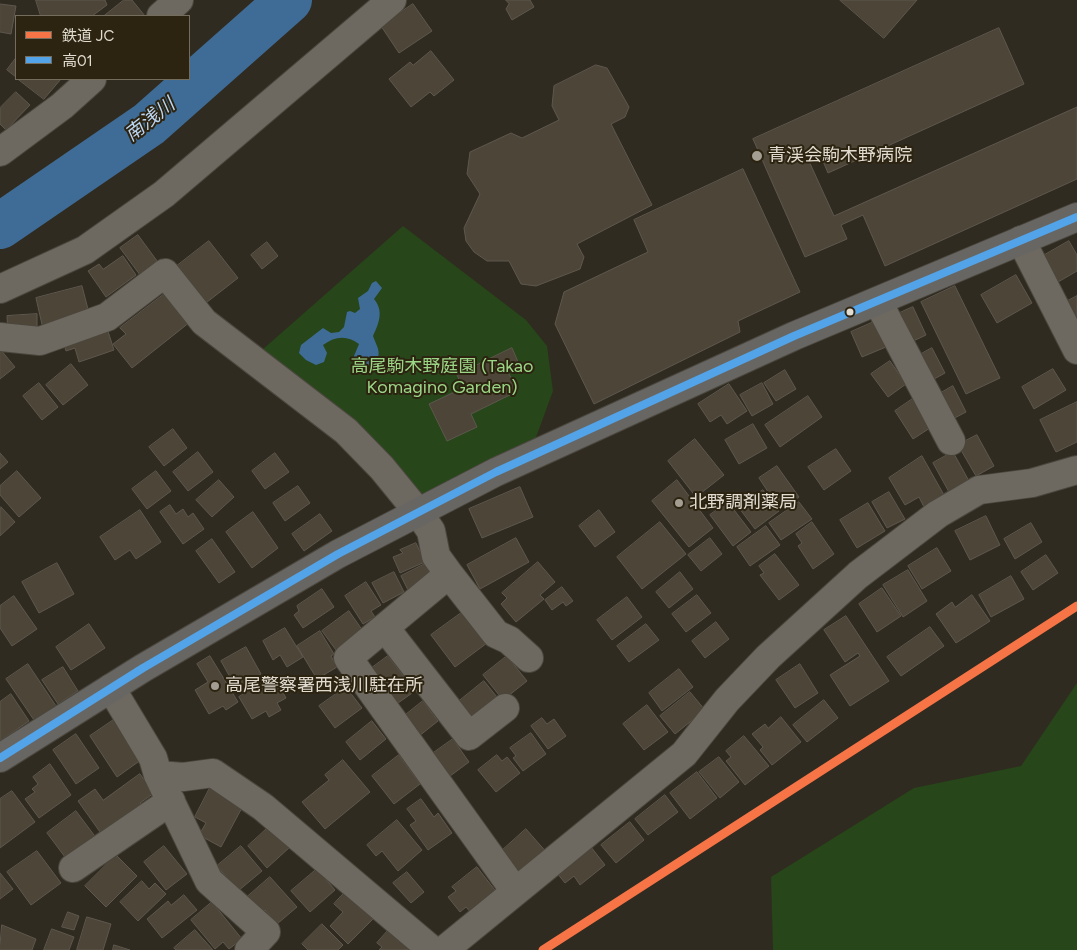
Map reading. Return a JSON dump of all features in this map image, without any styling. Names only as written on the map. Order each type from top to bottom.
[{"type":"main road","points":[[0,758],[111,688],[338,554],[496,472],[794,336],[1077,217]]},
{"type":"street","points":[[162,15],[179,0]]},
{"type":"street","points":[[0,289],[85,250],[164,194],[392,0]]},
{"type":"street","points":[[0,152],[62,106],[91,80]]},
{"type":"street","points":[[1021,240],[1077,350]]},
{"type":"street","points":[[0,337],[40,341],[107,317],[165,273],[204,322],[346,431],[377,462],[431,531],[436,556],[449,574],[496,634],[508,640],[529,658]]},
{"type":"street","points":[[878,302],[951,441]]},
{"type":"street","points":[[444,950],[684,754],[727,700],[768,656],[858,575],[938,514],[979,490],[1032,483],[1077,470]]},
{"type":"street","points":[[449,574],[386,629],[348,658],[515,892]]},
{"type":"street","points":[[386,629],[469,736],[505,708]]},
{"type":"street","points":[[111,688],[153,758],[158,775],[209,881],[266,932],[250,950]]},
{"type":"street","points":[[158,775],[183,777],[213,773],[263,807],[432,950]]},
{"type":"street","points":[[73,868],[171,801]]},
{"type":"green space","name":"高尾駒木野庭園 (Takao Komagino Garden)","points":[[403,226],[526,320],[547,346],[553,391],[535,440],[417,499],[262,350]]},
{"type":"green space","points":[[1077,683],[1077,950],[773,950],[771,877],[914,788],[1021,766]]},
{"type":"water","points":[[376,281],[382,288],[374,299],[380,313],[379,322],[373,336],[379,355],[376,361],[365,368],[357,369],[354,356],[359,344],[346,338],[336,338],[323,345],[327,353],[324,362],[316,365],[306,360],[299,353],[301,345],[323,328],[331,333],[339,332],[344,327],[347,312],[355,313],[360,309],[358,298],[368,291],[372,283]]},
{"type":"building","points":[[36,0],[105,0],[107,5],[93,15],[41,15]]},
{"type":"building","points":[[124,0],[132,0],[144,15],[105,15]]},
{"type":"building","points":[[506,0],[530,0],[534,7],[512,20],[506,9],[509,4]]},
{"type":"building","points":[[840,0],[917,0],[884,38]]},
{"type":"building","points":[[0,4],[16,6],[11,34],[0,32]]},
{"type":"building","points":[[413,4],[432,31],[399,53],[381,26]]},
{"type":"building","points":[[999,28],[1024,84],[828,173],[820,154],[808,159],[834,216],[1077,107],[1077,179],[885,266],[863,215],[841,225],[847,239],[805,257],[753,139]]},
{"type":"building","points":[[431,51],[454,80],[434,96],[430,92],[411,107],[389,79],[410,62],[413,65]]},
{"type":"building","points":[[15,59],[15,76],[7,70]]},
{"type":"building","points":[[596,65],[607,68],[629,107],[625,117],[611,124],[652,205],[577,244],[584,257],[580,269],[536,286],[521,284],[509,261],[487,261],[474,252],[466,241],[464,228],[480,194],[467,174],[470,152],[511,133],[522,138],[559,120],[552,106],[554,86]]},
{"type":"building","points":[[19,80],[60,80],[44,99]]},
{"type":"building","points":[[16,92],[30,105],[6,130],[0,124],[0,108]]},
{"type":"building","points":[[743,169],[800,292],[738,321],[740,332],[594,404],[555,324],[564,292],[648,252],[634,220]]},
{"type":"building","points":[[138,235],[163,269],[146,283],[120,248]]},
{"type":"building","points":[[209,241],[238,278],[202,306],[173,269]]},
{"type":"building","points":[[1069,241],[1077,255],[1077,271],[1058,282],[1043,256]]},
{"type":"building","points":[[267,242],[278,256],[262,269],[251,255]]},
{"type":"building","points":[[123,256],[136,275],[106,297],[88,271],[99,264],[103,269]]},
{"type":"building","points":[[1016,275],[1032,303],[997,323],[981,295]]},
{"type":"building","points":[[82,286],[90,317],[43,329],[36,298]]},
{"type":"building","points":[[955,286],[1000,378],[966,394],[921,302]]},
{"type":"building","points":[[167,292],[190,322],[132,368],[113,344],[126,334],[120,328]]},
{"type":"building","points":[[1077,296],[1077,327],[1060,305]]},
{"type":"building","points":[[913,307],[926,335],[907,344],[893,316]]},
{"type":"building","points":[[37,314],[37,333],[8,334],[7,316]]},
{"type":"building","points":[[876,321],[886,347],[862,357],[851,332]]},
{"type":"building","points":[[106,325],[114,350],[79,362],[75,348],[66,351],[63,340]]},
{"type":"building","points":[[512,348],[519,364],[507,370],[518,391],[471,414],[477,427],[447,441],[429,404],[463,388],[457,375]]},
{"type":"building","points":[[932,348],[945,373],[927,383],[914,358]]},
{"type":"building","points":[[0,349],[15,367],[0,379]]},
{"type":"building","points":[[890,361],[906,384],[888,397],[871,374]]},
{"type":"building","points":[[71,364],[88,385],[63,405],[46,385]]},
{"type":"building","points":[[1053,369],[1066,390],[1034,409],[1022,387]]},
{"type":"building","points":[[785,370],[796,389],[776,401],[764,383]]},
{"type":"building","points":[[39,383],[58,407],[42,420],[23,396]]},
{"type":"building","points":[[762,383],[773,404],[752,416],[740,395]]},
{"type":"building","points":[[729,384],[747,411],[727,424],[721,415],[710,422],[698,404]]},
{"type":"building","points":[[953,386],[966,412],[947,422],[934,397]]},
{"type":"building","points":[[808,396],[822,417],[780,447],[765,425]]},
{"type":"building","points":[[914,398],[933,426],[913,439],[895,411]]},
{"type":"building","points":[[1077,402],[1077,442],[1056,452],[1040,420]]},
{"type":"building","points":[[753,424],[767,448],[739,464],[725,440]]},
{"type":"building","points":[[173,429],[187,448],[164,466],[149,447]]},
{"type":"building","points":[[977,435],[994,466],[976,476],[958,445]]},
{"type":"building","points":[[695,439],[724,475],[696,497],[668,461]]},
{"type":"building","points":[[836,449],[851,471],[824,490],[808,467]]},
{"type":"building","points":[[198,452],[213,472],[188,491],[173,472]]},
{"type":"building","points":[[953,452],[969,481],[949,492],[933,463]]},
{"type":"building","points":[[0,453],[8,462],[0,469]]},
{"type":"building","points":[[275,453],[289,472],[265,489],[252,471]]},
{"type":"building","points":[[922,456],[944,495],[924,507],[919,497],[905,505],[889,478]]},
{"type":"building","points":[[777,466],[799,497],[780,510],[759,478]]},
{"type":"building","points":[[17,471],[41,498],[19,517],[0,495],[0,486]]},
{"type":"building","points":[[156,471],[171,491],[147,509],[132,489]]},
{"type":"building","points":[[219,480],[234,497],[212,517],[196,500]]},
{"type":"building","points":[[677,480],[713,528],[689,547],[652,501]]},
{"type":"building","points":[[298,486],[310,503],[285,521],[273,503]]},
{"type":"building","points":[[520,487],[533,517],[482,538],[469,509]]},
{"type":"building","points":[[763,490],[779,511],[755,529],[739,508]]},
{"type":"building","points":[[889,492],[905,519],[887,528],[872,502]]},
{"type":"building","points":[[728,502],[751,532],[733,546],[710,515]]},
{"type":"building","points":[[799,502],[812,519],[781,540],[769,523]]},
{"type":"building","points":[[868,503],[885,531],[857,548],[840,520]]},
{"type":"building","points":[[170,505],[176,514],[183,509],[188,517],[193,513],[204,529],[183,544],[160,512]]},
{"type":"building","points":[[0,508],[15,522],[0,536]]},
{"type":"building","points":[[140,510],[161,542],[136,559],[130,550],[115,560],[100,537]]},
{"type":"building","points":[[599,510],[615,532],[595,547],[579,526]]},
{"type":"building","points":[[253,512],[278,548],[252,568],[226,532]]},
{"type":"building","points":[[320,514],[332,531],[304,551],[292,534]]},
{"type":"building","points":[[986,516],[1000,545],[970,560],[955,531]]},
{"type":"building","points":[[660,522],[686,554],[642,589],[617,557]]},
{"type":"building","points":[[812,522],[834,554],[813,569],[798,546],[802,543],[796,534]]},
{"type":"building","points":[[1031,523],[1042,542],[1015,559],[1004,539]]},
{"type":"building","points":[[766,526],[780,545],[750,566],[737,547]]},
{"type":"building","points":[[516,538],[529,562],[480,589],[467,565]]},
{"type":"building","points":[[710,538],[722,554],[701,571],[688,555]]},
{"type":"building","points":[[212,539],[235,572],[219,583],[196,551]]},
{"type":"building","points":[[416,543],[425,562],[400,573],[393,557],[403,553],[400,550]]},
{"type":"building","points":[[937,548],[951,571],[922,589],[908,566]]},
{"type":"building","points":[[775,554],[799,585],[779,600],[760,575],[764,573],[759,566]]},
{"type":"building","points":[[1046,555],[1058,573],[1033,590],[1021,572]]},
{"type":"building","points":[[538,562],[555,582],[540,595],[544,599],[516,622],[501,604],[507,598],[502,593]]},
{"type":"building","points":[[57,563],[74,594],[39,613],[22,582]]},
{"type":"building","points":[[425,564],[434,581],[410,594],[401,576]]},
{"type":"building","points":[[908,570],[927,601],[903,617],[883,585]]},
{"type":"building","points":[[394,572],[404,592],[383,603],[372,583]]},
{"type":"building","points":[[680,572],[693,589],[669,608],[656,592]]},
{"type":"building","points":[[1011,576],[1024,599],[991,617],[979,595]]},
{"type":"building","points":[[366,582],[381,605],[371,611],[375,617],[363,624],[345,596]]},
{"type":"building","points":[[562,587],[573,601],[566,606],[563,602],[552,610],[545,600]]},
{"type":"building","points":[[882,588],[901,616],[877,632],[859,604]]},
{"type":"building","points":[[322,589],[334,607],[303,628],[294,615],[299,611],[297,606]]},
{"type":"building","points":[[697,595],[711,613],[686,632],[672,614]]},
{"type":"building","points":[[972,595],[990,621],[956,643],[936,614],[952,602],[955,607]]},
{"type":"building","points":[[14,596],[37,629],[12,646],[0,628],[0,606]]},
{"type":"building","points":[[627,597],[642,617],[612,640],[597,620]]},
{"type":"building","points":[[349,611],[363,631],[336,650],[322,631]]},
{"type":"building","points":[[464,611],[487,643],[455,667],[431,635]]},
{"type":"building","points":[[846,616],[889,681],[850,706],[830,675],[860,656],[858,653],[845,662],[824,630]]},
{"type":"building","points":[[716,622],[729,639],[705,658],[692,641]]},
{"type":"building","points":[[89,624],[105,648],[71,670],[56,647]]},
{"type":"building","points":[[646,624],[659,640],[629,662],[617,646]]},
{"type":"building","points":[[930,627],[944,646],[901,676],[887,657]]},
{"type":"building","points":[[285,628],[303,657],[287,667],[280,655],[273,660],[263,641]]},
{"type":"building","points":[[320,631],[334,654],[331,656],[337,667],[317,679],[297,646]]},
{"type":"building","points":[[246,647],[261,674],[236,688],[221,661]]},
{"type":"building","name":"高尾警察署西浅川駐在所","points":[[210,656],[238,702],[226,710],[223,706],[209,714],[195,690],[208,682],[197,664]]},
{"type":"building","points":[[388,656],[415,691],[391,708],[365,673]]},
{"type":"building","points":[[507,656],[527,681],[503,700],[483,675]]},
{"type":"building","points":[[28,664],[58,709],[36,723],[6,679]]},
{"type":"building","points":[[800,664],[818,693],[795,708],[776,680]]},
{"type":"building","points":[[63,667],[78,691],[58,704],[42,680]]},
{"type":"building","points":[[679,669],[693,687],[662,711],[649,693]]},
{"type":"building","points":[[274,676],[286,698],[277,703],[281,710],[269,717],[266,711],[252,719],[239,697]]},
{"type":"building","points":[[484,681],[501,702],[475,723],[458,702]]},
{"type":"building","points":[[346,687],[362,708],[335,728],[319,706]]},
{"type":"building","points":[[690,692],[705,710],[675,734],[660,716]]},
{"type":"building","points":[[11,694],[29,721],[0,741],[0,702]]},
{"type":"building","points":[[824,700],[838,718],[807,742],[793,725]]},
{"type":"building","points":[[423,701],[438,721],[414,740],[398,721]]},
{"type":"building","points":[[647,705],[668,732],[644,750],[623,724]]},
{"type":"building","points":[[118,717],[145,757],[117,777],[90,736]]},
{"type":"building","points":[[781,717],[801,742],[772,765],[760,750],[763,747],[752,734],[765,724],[768,728]]},
{"type":"building","points":[[542,718],[547,724],[554,719],[566,736],[548,749],[531,726]]},
{"type":"building","points":[[372,721],[386,739],[360,760],[346,742]]},
{"type":"building","points":[[531,733],[546,754],[523,771],[513,758],[516,756],[510,748]]},
{"type":"building","points":[[76,734],[99,768],[76,784],[53,750]]},
{"type":"building","points":[[744,736],[769,766],[745,785],[726,761],[731,757],[726,751]]},
{"type":"building","points":[[453,739],[469,762],[442,782],[425,759]]},
{"type":"building","points":[[399,755],[420,784],[394,804],[372,776]]},
{"type":"building","points":[[497,755],[502,761],[507,757],[520,773],[496,792],[478,770]]},
{"type":"building","points":[[719,757],[739,782],[720,798],[699,772]]},
{"type":"building","points":[[343,760],[370,792],[325,829],[302,802],[329,780],[325,775]]},
{"type":"building","points":[[50,764],[71,795],[39,818],[25,799],[35,792],[32,789],[38,784],[33,777]]},
{"type":"building","points":[[697,772],[717,798],[690,819],[670,793]]},
{"type":"building","points":[[140,774],[154,793],[140,803],[142,805],[105,839],[78,801],[95,789],[103,800]]},
{"type":"building","points":[[212,784],[245,802],[221,847],[199,835],[206,823],[195,817]]},
{"type":"building","points":[[12,791],[35,822],[0,848],[0,799]]},
{"type":"building","points":[[665,795],[678,812],[648,835],[635,819]]},
{"type":"building","points":[[421,799],[434,817],[438,813],[452,833],[428,850],[410,825],[416,821],[407,809]]},
{"type":"building","points":[[76,811],[97,839],[68,861],[47,833]]},
{"type":"building","points":[[397,820],[422,850],[398,871],[382,851],[376,856],[367,845]]},
{"type":"building","points":[[630,822],[644,840],[616,863],[601,845]]},
{"type":"building","points":[[271,825],[290,847],[267,868],[248,846]]},
{"type":"building","points":[[526,829],[548,854],[518,881],[496,856]]},
{"type":"building","points":[[164,846],[187,874],[166,890],[144,862]]},
{"type":"building","points":[[241,846],[262,871],[238,891],[217,866]]},
{"type":"building","points":[[591,847],[605,865],[580,885],[574,876],[565,883],[557,873]]},
{"type":"building","points":[[37,851],[61,883],[31,905],[7,872]]},
{"type":"building","points":[[116,855],[137,876],[106,907],[85,886]]},
{"type":"building","points":[[477,867],[498,894],[472,914],[466,907],[460,912],[448,897],[456,891],[452,887]]},
{"type":"building","points":[[317,869],[335,890],[310,912],[291,891]]},
{"type":"building","points":[[407,872],[424,892],[411,903],[393,883]]},
{"type":"building","points":[[0,873],[13,889],[0,899]]},
{"type":"building","points":[[270,877],[297,907],[277,924],[265,910],[261,914],[246,898]]},
{"type":"building","points":[[142,881],[149,889],[155,883],[166,894],[138,921],[120,902]]},
{"type":"building","points":[[347,890],[375,917],[348,944],[330,926],[343,912],[334,904]]},
{"type":"building","points":[[184,895],[197,910],[162,938],[147,919],[168,901],[171,905]]},
{"type":"building","points":[[212,902],[242,939],[229,949],[223,942],[215,949],[191,920]]},
{"type":"building","points":[[68,912],[79,916],[74,930],[62,927]]},
{"type":"building","points":[[87,917],[111,924],[103,950],[77,950]]},
{"type":"building","points":[[322,924],[343,945],[338,950],[308,950],[302,944]]},
{"type":"building","points":[[2,925],[36,939],[32,950],[0,950]]},
{"type":"building","points":[[392,926],[419,950],[379,950],[382,947],[377,943]]},
{"type":"building","points":[[52,929],[74,937],[69,950],[44,950]]},
{"type":"building","points":[[195,930],[213,950],[176,950],[174,948]]},
{"type":"building","points":[[114,945],[130,950],[113,950]]},
{"type":"waterway","name":"南浅川","points":[[0,226],[149,124],[289,0]]},
{"type":"rail line","name":"JC","points":[[543,950],[1077,606]]},
{"type":"transit line","name":"高01","points":[[0,758],[143,668],[338,554],[496,472],[794,336],[1077,217]]},
{"type":"place","name":"青渓会駒木野病院","points":[[757,156]]},
{"type":"place","name":"北野調剤薬局","points":[[679,503]]},
{"type":"place","name":"高尾警察署西浅川駐在所","points":[[215,686]]}]
